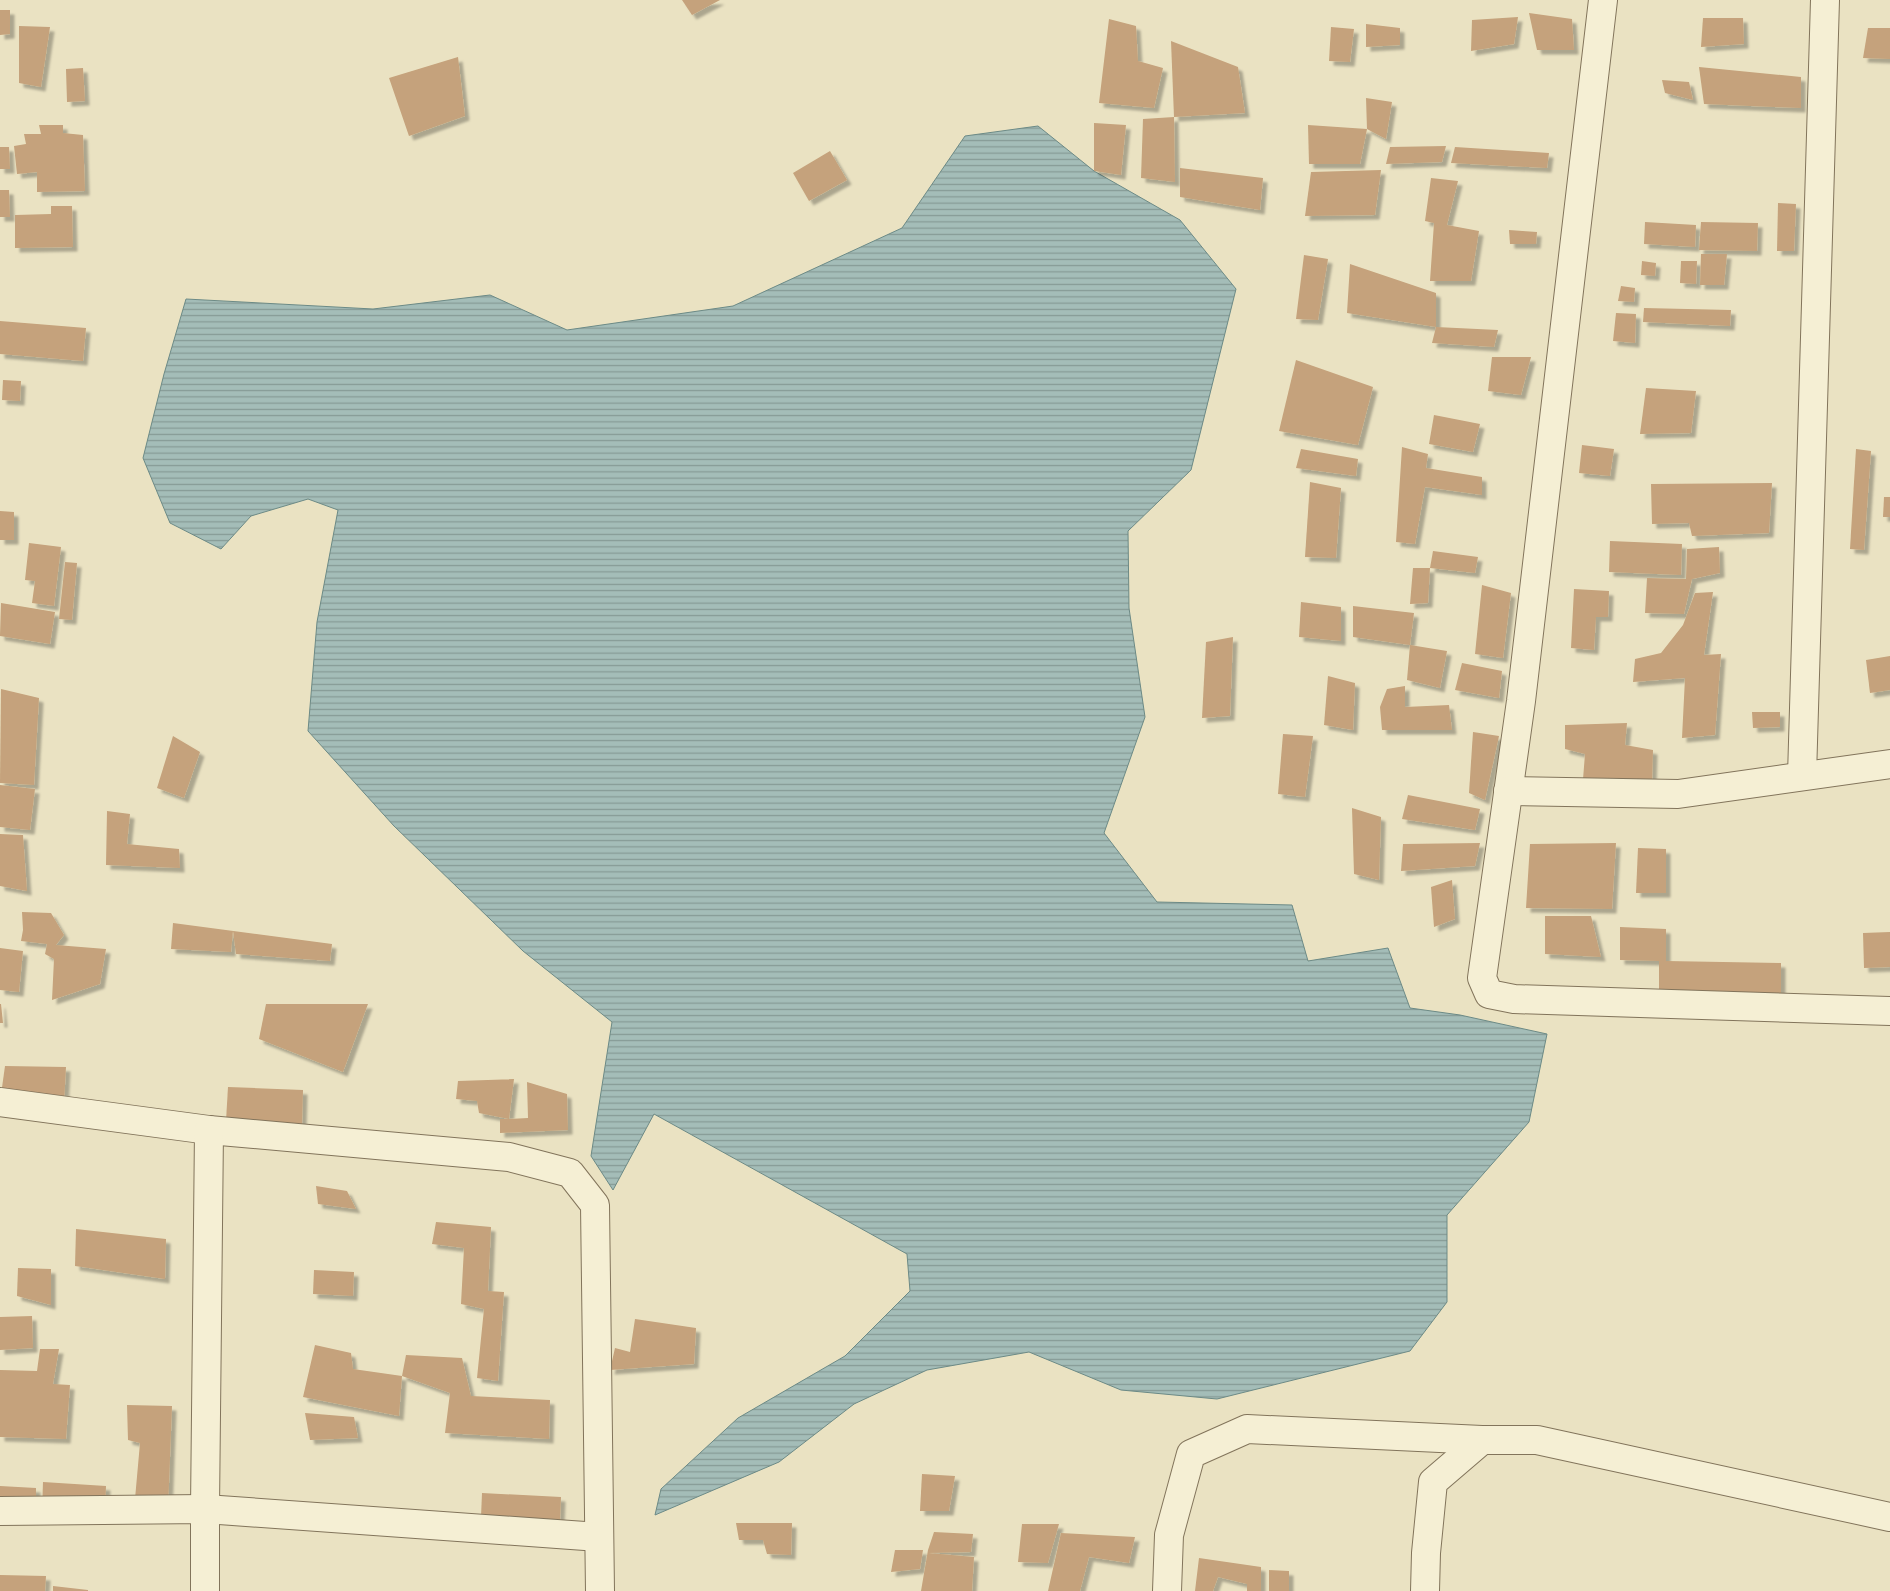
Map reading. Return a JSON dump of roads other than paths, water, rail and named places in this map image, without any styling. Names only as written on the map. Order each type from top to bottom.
[{"type":"street","points":[[1603,0],[1521,701],[1482,978],[1489,994],[1514,999],[1890,1011]]},
{"type":"street","points":[[1802,776],[1825,0]]},
{"type":"street","points":[[1508,791],[1678,794],[1890,764]]},
{"type":"street","points":[[0,1102],[209,1130],[510,1157],[570,1173],[595,1205],[600,1591]]},
{"type":"street","points":[[205,1591],[209,1130]]},
{"type":"street","points":[[1167,1591],[1168,1535],[1191,1454],[1247,1429],[1482,1440],[1537,1440],[1890,1517]]},
{"type":"street","points":[[1425,1591],[1426,1553],[1433,1482],[1482,1440]]},
{"type":"street","points":[[0,1510],[205,1509],[599,1537]]},
{"type":"water","points":[[1038,126],[1094,171],[1180,220],[1236,289],[1191,470],[1128,531],[1129,608],[1145,717],[1104,833],[1157,902],[1292,905],[1308,961],[1388,948],[1410,1008],[1460,1015],[1547,1034],[1529,1122],[1447,1215],[1447,1302],[1410,1351],[1217,1399],[1121,1390],[1029,1352],[927,1370],[854,1404],[779,1462],[655,1515],[661,1489],[738,1418],[845,1356],[910,1291],[907,1254],[654,1114],[613,1190],[591,1156],[612,1022],[523,951],[394,826],[308,731],[317,622],[338,510],[308,499],[251,516],[221,549],[170,523],[143,458],[164,374],[186,299],[373,309],[490,295],[567,330],[733,306],[902,228],[965,136]]}]
